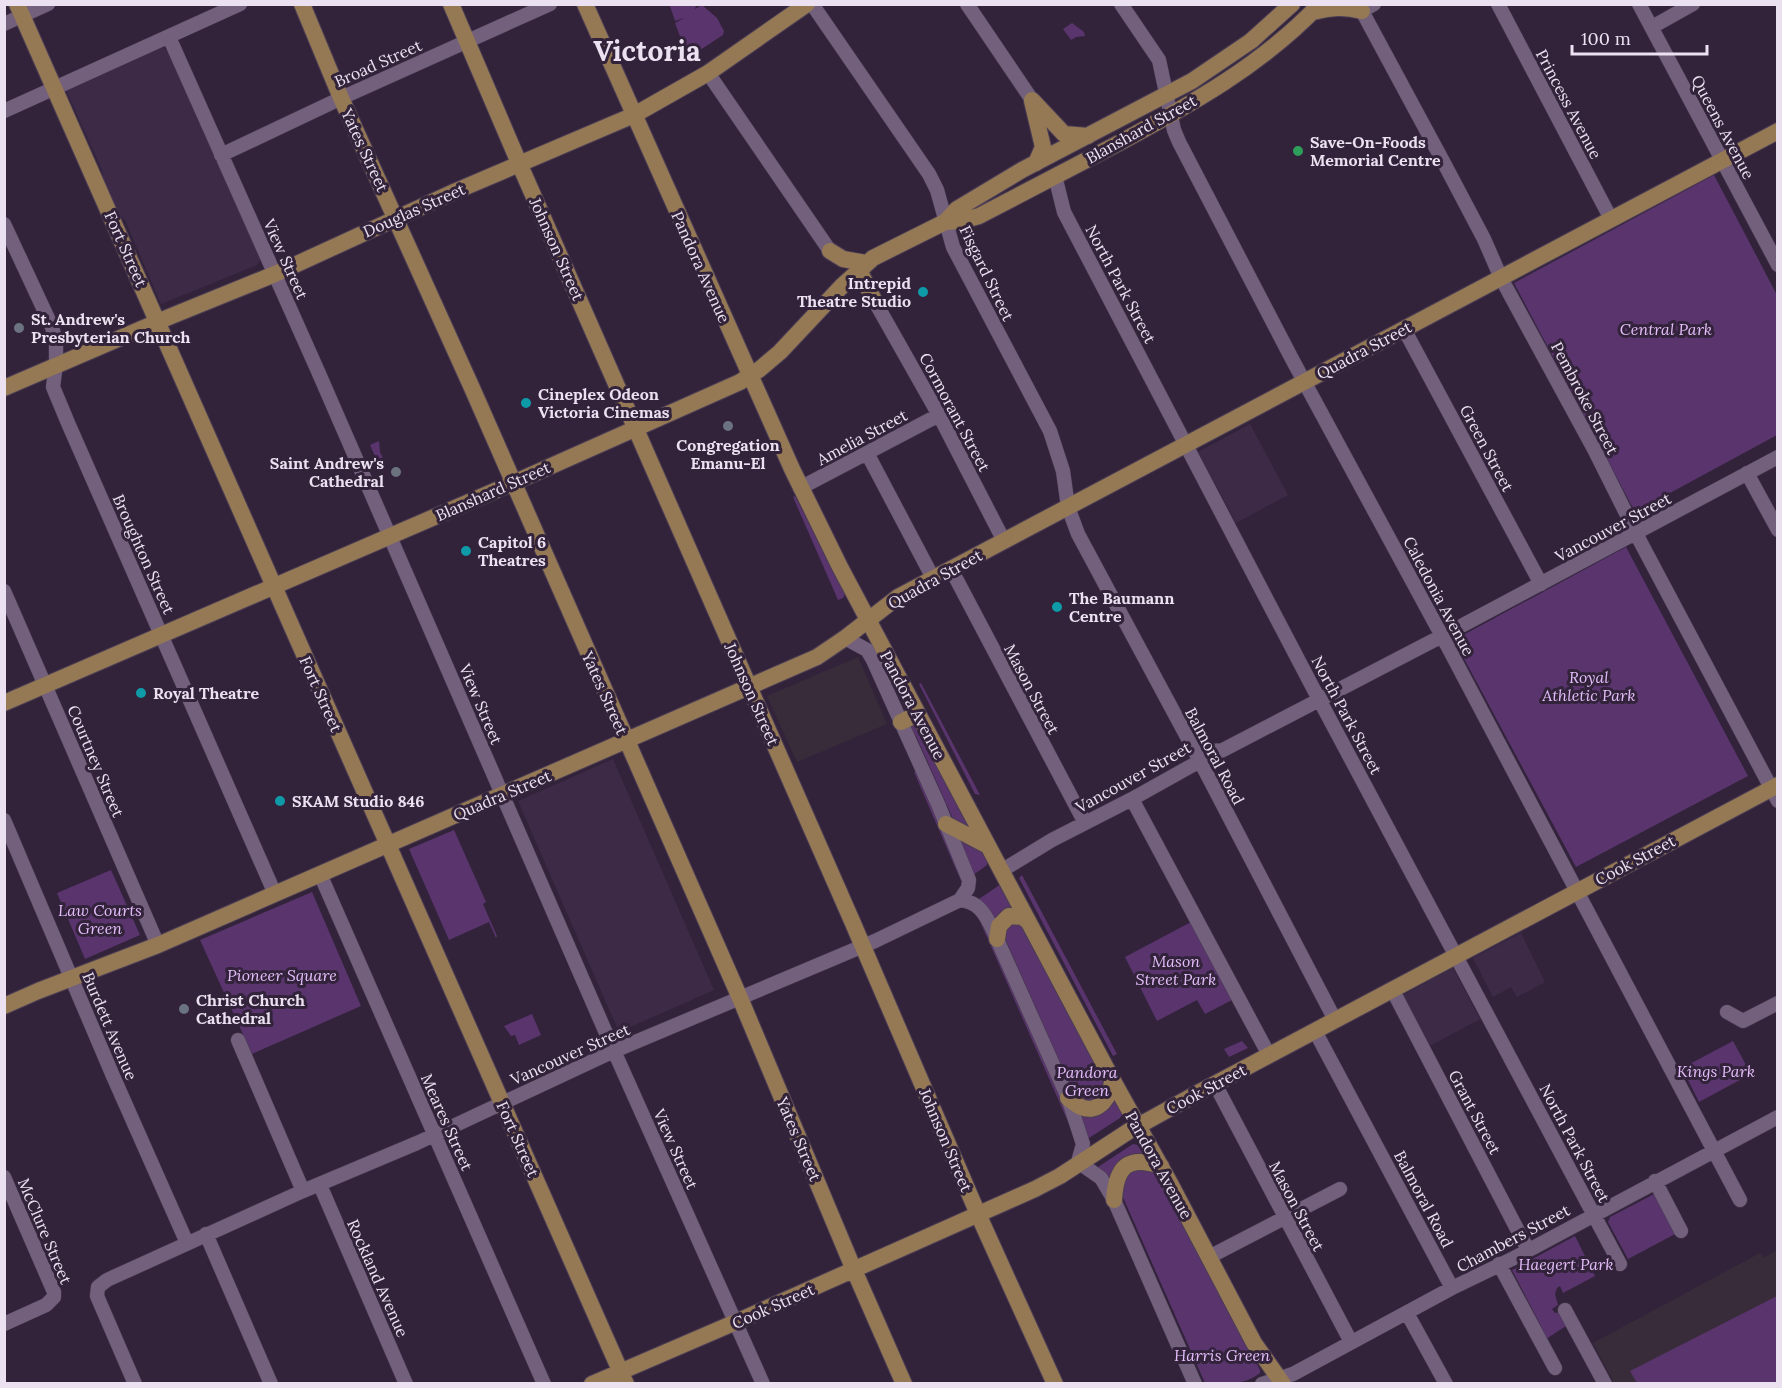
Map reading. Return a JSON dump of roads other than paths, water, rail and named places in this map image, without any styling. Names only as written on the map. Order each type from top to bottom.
[{"type":"main road","name":"Yates Street","points":[[302,4],[341,98],[740,998],[904,1383]]},
{"type":"main road","name":"Johnson Street","points":[[451,4],[978,1215],[1055,1383]]},
{"type":"main road","name":"Pandora Avenue","points":[[585,4],[800,488],[867,620],[1254,1343],[1281,1381]]},
{"type":"main road","name":"Douglas Street","points":[[4,387],[275,274],[519,163],[634,115],[708,73],[807,4]]},
{"type":"main road","name":"Blanshard Street","points":[[4,703],[513,483],[750,376],[780,352],[854,274],[945,222],[957,209],[971,200],[1192,81],[1236,53],[1292,4]]},
{"type":"main road","points":[[1316,8],[1364,7]]},
{"type":"main road","name":"Blanshard Street","points":[[945,222],[979,216],[1171,115],[1254,63],[1316,8]]},
{"type":"main road","name":"Fort Street","points":[[19,10],[623,1377]]},
{"type":"main road","points":[[1032,100],[1064,134],[1088,136]]},
{"type":"main road","points":[[1032,100],[1043,147],[1036,163]]},
{"type":"main road","name":"Quadra Street","points":[[9,1000],[158,945],[817,657],[845,638],[886,604],[1778,131]]},
{"type":"main road","points":[[830,251],[837,266],[854,274]]},
{"type":"main road","points":[[830,251],[843,259],[869,298],[874,300]]},
{"type":"main road","points":[[901,722],[918,714]]},
{"type":"main road","name":"Cook Street","points":[[592,1383],[623,1377],[736,1322],[1043,1185],[1138,1126],[1315,1030],[1577,891],[1775,792]]},
{"type":"main road","points":[[946,824],[988,846]]},
{"type":"main road","points":[[997,939],[999,926],[1009,916],[1022,917],[1028,921]]},
{"type":"main road","points":[[1068,1098],[1080,1107],[1096,1106],[1109,1097],[1112,1079]]},
{"type":"main road","points":[[1114,1200],[1118,1175],[1123,1168],[1138,1161],[1161,1166]]},
{"type":"street","points":[[4,24],[19,10],[48,4]]},
{"type":"street","points":[[4,111],[240,4]]},
{"type":"street","name":"Broad Street","points":[[221,155],[550,4]]},
{"type":"street","name":"Fisgard Street","points":[[812,4],[937,190],[953,247],[1050,431],[1063,471],[1068,507]]},
{"type":"street","points":[[967,4],[1032,100]]},
{"type":"street","name":"Caledonia Avenue","points":[[1121,4],[1159,60],[1179,142],[1740,1200]]},
{"type":"street","name":"Princess Avenue","points":[[1498,4],[1611,219]]},
{"type":"street","name":"Queens Avenue","points":[[1639,4],[1778,265]]},
{"type":"street","points":[[1652,27],[1693,4]]},
{"type":"street","name":"Pembroke Street","points":[[1364,7],[1484,239],[1501,278],[1599,458],[1636,534],[1775,792]]},
{"type":"street","name":"View Street","points":[[169,37],[390,536],[614,1051],[763,1383]]},
{"type":"street","points":[[708,73],[830,251]]},
{"type":"street","name":"North Park Street","points":[[1055,176],[1064,212],[1620,1264]]},
{"type":"street","name":"Broughton Street","points":[[4,224],[52,327],[56,342],[54,387],[275,894]]},
{"type":"street","name":"Cormorant Street","points":[[874,300],[939,414],[1004,541]]},
{"type":"street","name":"Green Street","points":[[1404,329],[1541,584]]},
{"type":"street","name":"Amelia Street","points":[[800,488],[939,414]]},
{"type":"street","points":[[867,453],[933,579]]},
{"type":"street","name":"Vancouver Street","points":[[1463,625],[1778,457]]},
{"type":"street","points":[[1748,473],[1778,530]]},
{"type":"street","name":"Balmoral Road","points":[[1068,507],[1078,534],[1335,1020]]},
{"type":"street","name":"Mason Street","points":[[951,569],[1085,823]]},
{"type":"street","name":"Courtney Street","points":[[4,591],[158,945]]},
{"type":"street","name":"Vancouver Street","points":[[1001,871],[1200,761],[1206,754],[1215,750],[1221,751],[1442,636]]},
{"type":"street","name":"Pandora Avenue","points":[[845,638],[867,650],[946,824],[969,879],[968,888],[960,900]]},
{"type":"street","points":[[1132,799],[1269,1055]]},
{"type":"street","name":"Burdett Avenue","points":[[4,820],[187,1243]]},
{"type":"street","name":"Meares Street","points":[[320,874],[543,1383]]},
{"type":"street","points":[[960,900],[981,909],[997,939],[1068,1098],[1083,1144],[1078,1162],[1101,1178],[1114,1200],[1195,1383]]},
{"type":"street","name":"Vancouver Street","points":[[98,1287],[107,1280],[206,1234],[435,1135],[614,1051],[862,946],[960,900]]},
{"type":"street","name":"Grant Street","points":[[1392,990],[1528,1250]]},
{"type":"street","points":[[1727,1012],[1743,1021],[1778,1003]]},
{"type":"street","name":"Balmoral Road","points":[[1315,1030],[1452,1288]]},
{"type":"street","points":[[238,1040],[303,1191]]},
{"type":"street","name":"Mason Street","points":[[1215,1084],[1351,1342]]},
{"type":"street","name":"Chambers Street","points":[[1262,1383],[1281,1381],[1713,1150],[1776,1121]]},
{"type":"street","name":"McClure Street","points":[[4,1177],[54,1292],[54,1297],[46,1305],[4,1324]]},
{"type":"street","points":[[1655,1181],[1681,1231]]},
{"type":"street","name":"Rockland Avenue","points":[[320,1185],[406,1383]]},
{"type":"street","points":[[1209,1257],[1340,1190]]},
{"type":"street","points":[[206,1234],[271,1383]]},
{"type":"street","points":[[1499,1264],[1555,1368]]},
{"type":"street","name":"McClure Street","points":[[98,1287],[96,1292],[99,1302],[135,1383]]},
{"type":"street","points":[[1565,1310],[1605,1383]]},
{"type":"street","points":[[1407,1313],[1446,1383]]},
{"type":"place","name":"Save-On-Foods Memorial Centre","points":[[1298,151]]},
{"type":"place","name":"Intrepid Theatre Studio","points":[[923,292]]},
{"type":"place","name":"St. Andrew's Presbyterian Church","points":[[19,328]]},
{"type":"place","name":"Cineplex Odeon Victoria Cinemas","points":[[526,403]]},
{"type":"place","name":"Congregation Emanu-El","points":[[728,426]]},
{"type":"place","name":"Saint Andrew's Cathedral","points":[[396,472]]},
{"type":"place","name":"Capitol 6 Theatres","points":[[466,551]]},
{"type":"place","name":"The Baumann Centre","points":[[1057,607]]},
{"type":"place","name":"Royal Theatre","points":[[141,693]]},
{"type":"place","name":"SKAM Studio 846","points":[[280,801]]},
{"type":"place","name":"Christ Church Cathedral","points":[[184,1009]]},
{"type":"district","name":"Victoria","points":[[647,51]]},
{"type":"park label","name":"Central Park","points":[[1666,329]]},
{"type":"park label","name":"Royal Athletic Park","points":[[1589,686]]},
{"type":"park label","name":"Law Courts Green","points":[[100,919]]},
{"type":"park label","name":"Mason Street Park","points":[[1176,970]]},
{"type":"park label","name":"Pioneer Square","points":[[282,975]]},
{"type":"park label","name":"Kings Park","points":[[1716,1071]]},
{"type":"park label","name":"Pandora Green","points":[[1087,1081]]},
{"type":"park label","name":"Haegert Park","points":[[1566,1264]]},
{"type":"park label","name":"Harris Green","points":[[1222,1355]]}]
